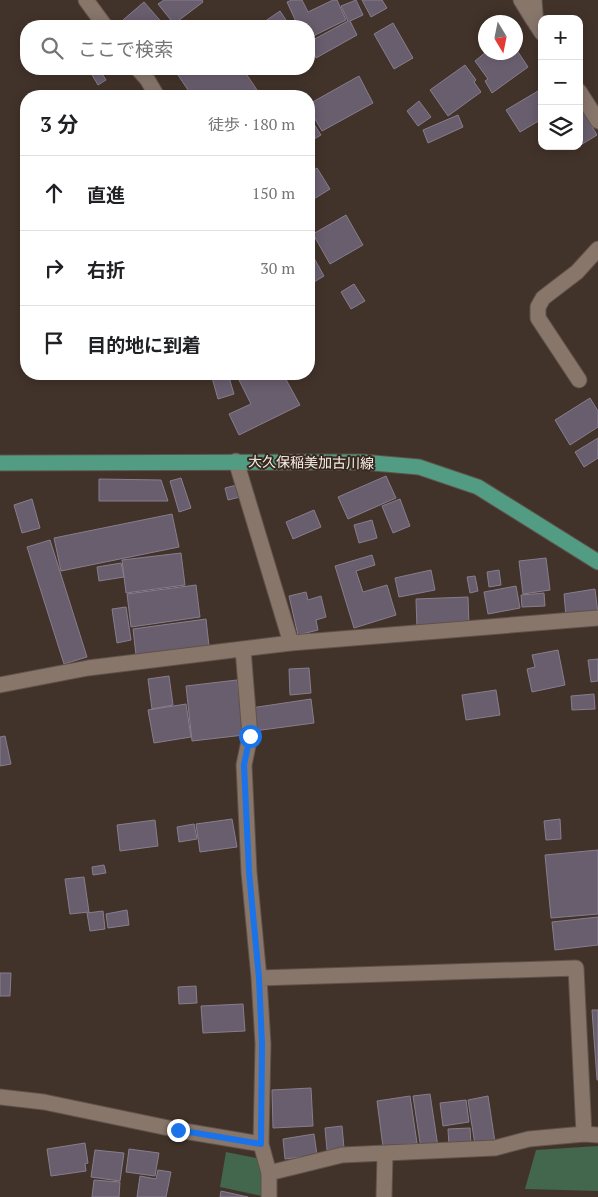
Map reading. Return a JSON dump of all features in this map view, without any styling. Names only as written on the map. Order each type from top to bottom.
[{"type":"main road","name":"大久保稲美加古川線","points":[[0,463],[362,462],[419,467],[478,487],[598,562]]},
{"type":"street","points":[[86,0],[101,20]]},
{"type":"street","points":[[521,0],[538,27]]},
{"type":"street","points":[[534,0],[538,23]]},
{"type":"street","points":[[143,75],[153,90]]},
{"type":"street","points":[[583,97],[598,121]]},
{"type":"street","points":[[579,380],[538,318],[538,306],[543,298],[577,272],[598,249]]},
{"type":"street","points":[[236,461],[291,643]]},
{"type":"street","points":[[0,685],[88,668],[291,643],[598,618]]},
{"type":"street","points":[[243,649],[250,736],[244,765],[249,872],[259,978],[262,1044],[261,1144],[269,1173],[269,1197]]},
{"type":"street","points":[[259,978],[576,968],[591,1134],[529,1140],[494,1148],[342,1155],[269,1173]]},
{"type":"street","points":[[0,1097],[44,1102],[178,1130],[261,1144]]},
{"type":"street","points":[[384,1197],[385,1154]]},
{"type":"green space","points":[[598,1146],[598,1191],[525,1189],[536,1150]]},
{"type":"green space","points":[[226,1152],[256,1158],[261,1163],[262,1196],[220,1187]]},
{"type":"building","points":[[164,0],[202,0],[203,2],[179,20],[171,20],[158,4]]},
{"type":"building","points":[[302,0],[308,12],[333,0],[337,0],[346,20],[315,35],[315,20],[295,20],[287,2]]},
{"type":"building","points":[[356,0],[363,15],[350,21],[357,35],[316,58],[315,39],[348,21],[341,6]]},
{"type":"building","points":[[362,0],[382,0],[387,8],[371,17]]},
{"type":"building","points":[[144,2],[160,20],[123,20]]},
{"type":"building","points":[[280,11],[286,20],[267,20]]},
{"type":"building","points":[[393,23],[413,58],[394,69],[374,34]]},
{"type":"building","points":[[478,59],[523,60],[528,67],[492,93],[485,81],[488,79],[475,61]]},
{"type":"building","points":[[465,65],[476,80],[474,82],[481,92],[448,116],[430,90]]},
{"type":"building","points":[[92,75],[103,75],[106,80],[98,85]]},
{"type":"building","points":[[178,75],[247,75],[257,90],[188,90]]},
{"type":"building","points":[[359,76],[373,103],[322,131],[315,119],[315,101]]},
{"type":"building","points":[[538,91],[538,121],[520,132],[506,110]]},
{"type":"building","points":[[419,101],[431,117],[418,126],[407,111]]},
{"type":"building","points":[[583,112],[597,135],[583,144]]},
{"type":"building","points":[[458,115],[463,127],[428,143],[423,130]]},
{"type":"building","points":[[315,126],[321,135],[315,138]]},
{"type":"building","points":[[317,168],[330,189],[315,198],[315,169]]},
{"type":"building","points":[[346,215],[363,245],[330,264],[315,238],[315,233]]},
{"type":"building","points":[[315,260],[324,276],[315,281]]},
{"type":"building","points":[[354,284],[365,301],[351,309],[341,292]]},
{"type":"building","points":[[213,380],[230,380],[234,394],[218,399]]},
{"type":"building","points":[[239,380],[286,380],[300,405],[239,435],[229,414],[251,404]]},
{"type":"building","points":[[590,398],[598,411],[598,427],[570,445],[555,420]]},
{"type":"building","points":[[598,438],[598,458],[584,467],[575,452]]},
{"type":"building","points":[[386,476],[396,498],[348,519],[338,497]]},
{"type":"building","points":[[181,478],[191,508],[179,512],[170,481]]},
{"type":"building","points":[[99,479],[161,480],[168,501],[99,501]]},
{"type":"building","points":[[237,485],[240,497],[228,500],[225,488]]},
{"type":"building","points":[[32,499],[40,528],[22,533],[14,505]]},
{"type":"building","points":[[400,499],[410,526],[393,533],[382,506]]},
{"type":"building","points":[[314,510],[321,527],[293,539],[286,522]]},
{"type":"building","points":[[172,514],[179,547],[61,571],[54,538]]},
{"type":"building","points":[[372,520],[377,538],[359,543],[354,525]]},
{"type":"building","points":[[50,540],[87,657],[64,664],[27,547]]},
{"type":"building","points":[[181,553],[185,585],[126,593],[122,560]]},
{"type":"building","points":[[372,555],[375,565],[356,571],[363,592],[387,585],[396,615],[354,628],[335,566]]},
{"type":"building","points":[[546,558],[550,590],[523,594],[519,561]]},
{"type":"building","points":[[121,563],[124,577],[99,581],[97,567]]},
{"type":"building","points":[[431,570],[435,590],[399,597],[395,578]]},
{"type":"building","points":[[499,570],[501,585],[489,587],[487,572]]},
{"type":"building","points":[[475,576],[478,591],[470,593],[467,577]]},
{"type":"building","points":[[196,585],[200,617],[131,627],[127,594]]},
{"type":"building","points":[[516,586],[520,608],[488,614],[484,592]]},
{"type":"building","points":[[595,589],[598,614],[566,617],[564,594]]},
{"type":"building","points":[[306,592],[308,600],[321,596],[326,617],[316,620],[318,630],[298,635],[289,596]]},
{"type":"building","points":[[544,593],[545,606],[522,607],[521,595]]},
{"type":"building","points":[[468,597],[469,626],[417,628],[416,599]]},
{"type":"building","points":[[126,607],[131,640],[117,643],[112,609]]},
{"type":"building","points":[[206,619],[209,646],[136,655],[133,629]]},
{"type":"building","points":[[558,650],[565,685],[532,692],[527,669],[535,667],[532,655]]},
{"type":"building","points":[[598,659],[598,681],[591,682],[588,660]]},
{"type":"building","points":[[309,668],[311,693],[290,695],[289,669]]},
{"type":"building","points":[[169,676],[173,705],[152,709],[148,679]]},
{"type":"building","points":[[237,680],[244,735],[192,741],[186,686]]},
{"type":"building","points":[[496,690],[500,715],[466,720],[462,695]]},
{"type":"building","points":[[594,694],[595,709],[572,710],[571,696]]},
{"type":"building","points":[[311,699],[314,723],[254,731],[251,708]]},
{"type":"building","points":[[186,704],[191,737],[154,743],[148,710]]},
{"type":"building","points":[[5,736],[11,764],[0,766],[0,737]]},
{"type":"building","points":[[232,819],[237,847],[200,852],[196,824]]},
{"type":"building","points":[[560,819],[561,839],[546,840],[544,821]]},
{"type":"building","points":[[155,820],[158,846],[120,851],[117,825]]},
{"type":"building","points":[[194,824],[197,839],[179,842],[177,827]]},
{"type":"building","points":[[598,850],[598,914],[551,918],[545,855]]},
{"type":"building","points":[[104,865],[106,873],[93,875],[92,867]]},
{"type":"building","points":[[84,877],[89,912],[70,914],[65,879]]},
{"type":"building","points":[[127,910],[129,925],[108,928],[106,914]]},
{"type":"building","points":[[103,911],[105,929],[90,931],[87,913]]},
{"type":"building","points":[[598,917],[598,945],[555,950],[552,922]]},
{"type":"building","points":[[0,973],[11,973],[10,996],[0,996]]},
{"type":"building","points":[[196,986],[197,1003],[179,1004],[178,987]]},
{"type":"building","points":[[243,1004],[245,1031],[203,1033],[201,1006]]},
{"type":"building","points":[[592,1010],[598,1010],[598,1080],[597,1080]]},
{"type":"building","points":[[311,1088],[313,1126],[273,1128],[272,1090]]},
{"type":"building","points":[[430,1094],[438,1147],[421,1149],[413,1096]]},
{"type":"building","points":[[410,1096],[417,1143],[383,1147],[377,1101]]},
{"type":"building","points":[[488,1096],[495,1142],[475,1145],[468,1100]]},
{"type":"building","points":[[466,1100],[469,1122],[443,1126],[440,1103]]},
{"type":"building","points":[[342,1126],[344,1148],[327,1150],[325,1128]]},
{"type":"building","points":[[470,1128],[471,1144],[449,1146],[448,1129]]},
{"type":"building","points":[[314,1134],[317,1155],[285,1159],[283,1139]]},
{"type":"building","points":[[85,1143],[88,1163],[85,1164],[86,1171],[51,1176],[47,1149]]},
{"type":"building","points":[[129,1149],[159,1153],[155,1176],[126,1172]]},
{"type":"building","points":[[95,1150],[124,1153],[120,1181],[91,1177]]},
{"type":"building","points":[[158,1170],[171,1172],[166,1197],[137,1197],[140,1176],[156,1179]]},
{"type":"building","points":[[94,1180],[120,1182],[119,1197],[92,1197]]},
{"type":"building","points":[[221,1191],[248,1197],[220,1197]]},
{"type":"route","points":[[178,1130],[261,1144],[262,1044],[259,978],[249,872],[244,765],[250,736]]}]
